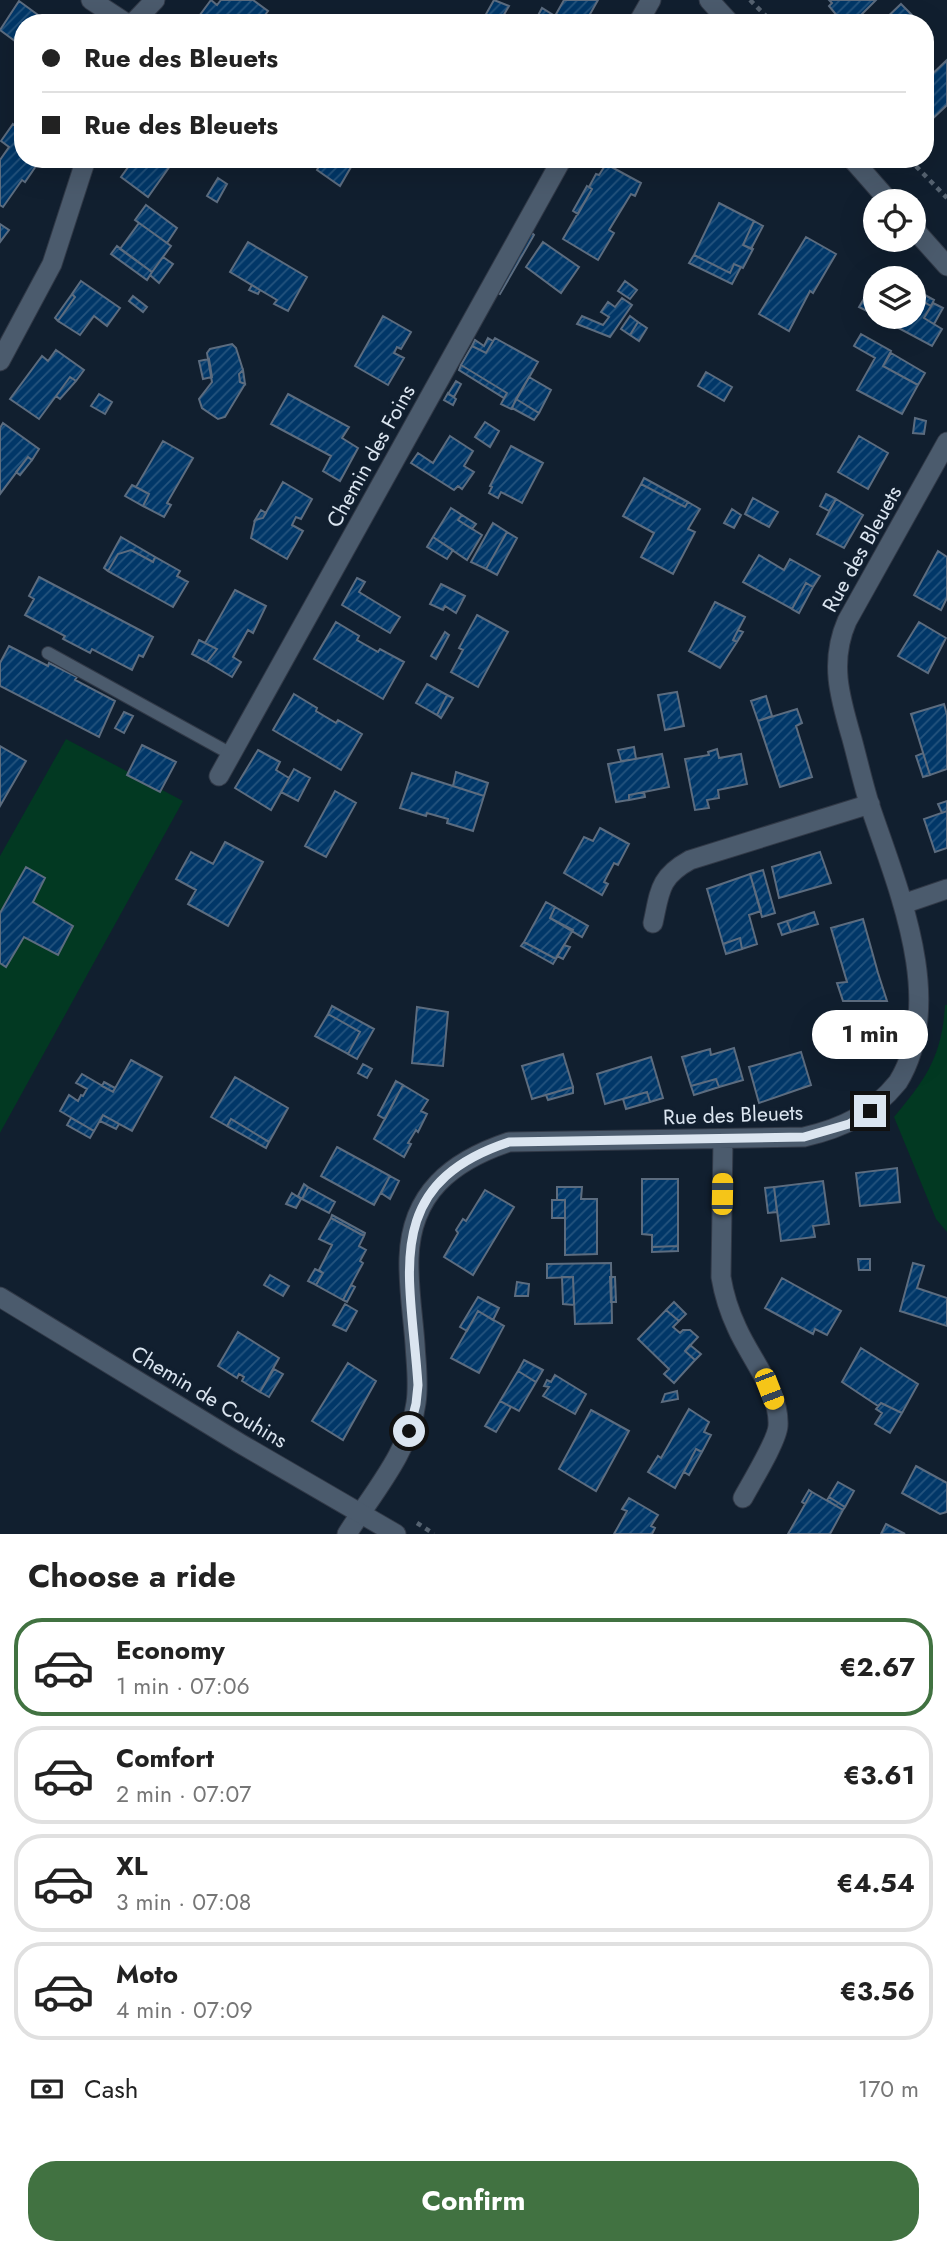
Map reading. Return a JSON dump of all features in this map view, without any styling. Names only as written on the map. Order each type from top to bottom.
[{"type":"street","points":[[92,0],[113,14]]},
{"type":"street","points":[[142,14],[155,0]]},
{"type":"street","points":[[709,0],[722,14]]},
{"type":"street","points":[[0,361],[52,264],[83,168]]},
{"type":"street","name":"Chemin des Foins","points":[[219,776],[557,168]]},
{"type":"street","points":[[860,168],[878,189]]},
{"type":"street","points":[[926,242],[947,266]]},
{"type":"street","name":"Rue des Bleuets","points":[[347,1534],[409,1431],[418,1385],[409,1258],[412,1234],[419,1210],[432,1189],[450,1171],[470,1157],[509,1142],[804,1137],[829,1131],[849,1124],[870,1111],[886,1096],[915,1056],[923,1030],[926,999],[924,967],[906,903],[870,804],[839,692],[836,671],[840,636],[847,621],[947,442]]},
{"type":"street","points":[[653,923],[662,886],[674,869],[690,860],[870,804]]},
{"type":"street","points":[[906,903],[947,889]]},
{"type":"street","points":[[723,1139],[721,1277],[725,1299],[737,1330],[769,1389],[778,1419],[778,1429],[743,1499]]},
{"type":"street","name":"Chemin de Couhins","points":[[0,1297],[241,1444],[396,1534]]},
{"type":"lane","points":[[48,653],[231,754]]},
{"type":"path","points":[[750,0],[764,14]]},
{"type":"path","points":[[918,168],[947,198]]},
{"type":"green space","points":[[66,739],[183,801],[0,1133],[0,856]]},
{"type":"green space","points":[[945,1005],[947,1232],[936,1219],[894,1117],[915,1091],[936,1053]]},
{"type":"building","points":[[211,0],[217,5],[221,0],[253,0],[268,11],[266,14],[201,14]]},
{"type":"building","points":[[494,0],[509,6],[504,14],[486,14]]},
{"type":"building","points":[[564,0],[598,0],[590,14],[556,14]]},
{"type":"building","points":[[829,0],[876,0],[862,14],[836,14],[829,6],[832,3]]},
{"type":"building","points":[[19,1],[37,14],[14,14],[14,40],[0,30]]},
{"type":"building","points":[[901,4],[911,14],[890,14]]},
{"type":"building","points":[[542,8],[552,14],[539,14]]},
{"type":"building","points":[[947,60],[947,105],[934,117],[934,72]]},
{"type":"building","points":[[14,125],[14,168],[35,168],[25,182],[22,180],[3,207],[0,205],[0,160],[9,147],[1,141]]},
{"type":"building","points":[[128,168],[169,168],[148,197],[121,177]]},
{"type":"building","points":[[318,168],[350,168],[340,186],[317,170]]},
{"type":"building","points":[[603,168],[613,168],[641,183],[635,196],[631,194],[609,230],[614,233],[598,260],[563,239],[592,189],[589,187],[596,174],[599,175]]},
{"type":"building","points":[[218,178],[227,184],[217,202],[207,196]]},
{"type":"building","points":[[587,186],[592,189],[578,214],[573,211]]},
{"type":"building","points":[[719,203],[754,221],[743,245],[753,249],[743,268],[734,264],[730,273],[694,255]]},
{"type":"building","points":[[146,205],[177,228],[167,243],[135,220]]},
{"type":"building","points":[[754,221],[763,226],[751,249],[743,245]]},
{"type":"building","points":[[139,223],[171,246],[152,272],[120,249]]},
{"type":"building","points":[[0,224],[9,230],[0,242]]},
{"type":"building","points":[[530,231],[534,235],[500,294],[496,292]]},
{"type":"building","points":[[806,237],[836,254],[813,293],[810,291],[789,331],[759,314]]},
{"type":"building","points":[[248,242],[307,277],[288,311],[274,304],[277,300],[230,272]]},
{"type":"building","points":[[543,242],[579,267],[561,293],[526,267]]},
{"type":"building","points":[[117,246],[152,272],[147,280],[111,254]]},
{"type":"building","points":[[694,255],[730,273],[734,264],[741,267],[732,284],[689,263]]},
{"type":"building","points":[[163,257],[173,264],[159,283],[150,275]]},
{"type":"building","points":[[81,281],[120,308],[107,326],[94,316],[80,335],[58,321],[75,297],[72,294]]},
{"type":"building","points":[[625,281],[637,290],[630,299],[618,291]]},
{"type":"building","points":[[252,285],[260,290],[258,294],[249,290]]},
{"type":"building","points":[[72,294],[75,297],[58,321],[55,318]]},
{"type":"building","points":[[133,296],[147,307],[143,312],[129,301]]},
{"type":"building","points":[[926,296],[934,300],[931,306],[926,303]]},
{"type":"building","points":[[622,298],[632,305],[610,337],[577,324],[582,316],[603,325],[609,317],[601,312],[608,302],[615,307]]},
{"type":"building","points":[[933,303],[943,308],[934,324],[926,319]]},
{"type":"building","points":[[383,316],[411,332],[401,349],[397,347],[394,353],[404,358],[388,385],[355,366]]},
{"type":"building","points":[[630,316],[638,322],[630,335],[621,329]]},
{"type":"building","points":[[926,319],[942,329],[932,346],[900,329],[926,329]]},
{"type":"building","points":[[638,322],[647,328],[639,341],[630,335]]},
{"type":"building","points":[[861,334],[891,351],[883,366],[918,385],[902,414],[857,390],[875,358],[854,346]]},
{"type":"building","points":[[488,338],[493,341],[486,353],[472,346],[475,340],[484,346]]},
{"type":"building","points":[[495,338],[538,362],[511,409],[501,404],[507,393],[461,365],[472,346],[486,353]]},
{"type":"building","points":[[232,344],[236,348],[243,370],[239,374],[240,382],[245,384],[225,417],[218,419],[202,408],[199,399],[212,382],[207,353],[210,349]]},
{"type":"building","points":[[56,350],[84,370],[76,381],[70,377],[39,419],[10,399],[42,356],[48,361]]},
{"type":"building","points":[[891,353],[925,373],[918,385],[883,366]]},
{"type":"building","points":[[209,359],[212,377],[203,379],[199,361]]},
{"type":"building","points":[[461,365],[507,393],[504,398],[459,370]]},
{"type":"building","points":[[243,370],[245,384],[240,382],[239,374]]},
{"type":"building","points":[[706,372],[732,387],[724,401],[698,386]]},
{"type":"building","points":[[70,377],[76,381],[60,399],[56,396]]},
{"type":"building","points":[[529,377],[551,390],[539,413],[516,399]]},
{"type":"building","points":[[456,381],[461,384],[454,397],[448,394]]},
{"type":"building","points":[[448,393],[456,399],[453,405],[444,400]]},
{"type":"building","points":[[99,394],[112,402],[105,414],[91,406]]},
{"type":"building","points":[[288,394],[349,427],[342,438],[358,448],[340,481],[323,471],[331,456],[271,424]]},
{"type":"building","points":[[516,399],[539,413],[534,420],[512,408]]},
{"type":"building","points":[[915,418],[926,421],[924,434],[913,433]]},
{"type":"building","points":[[485,422],[499,431],[490,447],[475,437]]},
{"type":"building","points":[[3,423],[39,449],[32,460],[28,457],[0,494],[0,428]]},
{"type":"building","points":[[450,436],[473,451],[464,466],[474,472],[462,489],[458,486],[454,490],[411,463],[418,453],[433,463]]},
{"type":"building","points":[[859,436],[888,453],[868,489],[838,472]]},
{"type":"building","points":[[163,441],[193,458],[167,503],[171,505],[164,517],[143,506],[149,494],[136,487]]},
{"type":"building","points":[[511,446],[543,463],[522,503],[501,492],[498,498],[489,493]]},
{"type":"building","points":[[28,457],[32,460],[20,475],[16,472]]},
{"type":"building","points":[[644,478],[688,502],[685,507],[641,484]]},
{"type":"building","points":[[283,482],[312,499],[301,519],[296,517],[292,525],[303,531],[287,559],[251,538],[255,520],[263,518]]},
{"type":"building","points":[[641,484],[685,507],[688,502],[700,509],[688,529],[695,532],[673,574],[641,557],[654,533],[623,516]]},
{"type":"building","points":[[132,485],[149,494],[143,506],[125,496]]},
{"type":"building","points":[[826,494],[836,499],[829,511],[820,506]]},
{"type":"building","points":[[753,498],[778,512],[769,527],[745,514]]},
{"type":"building","points":[[836,499],[863,515],[844,548],[817,534]]},
{"type":"building","points":[[451,508],[462,515],[458,520],[482,535],[467,560],[433,537]]},
{"type":"building","points":[[732,509],[741,515],[734,528],[724,523]]},
{"type":"building","points":[[261,510],[266,513],[263,518],[255,520]]},
{"type":"building","points":[[462,515],[476,524],[472,529],[458,520]]},
{"type":"building","points":[[493,523],[507,532],[486,569],[471,562]]},
{"type":"building","points":[[507,532],[517,538],[497,575],[486,569]]},
{"type":"building","points":[[121,537],[155,557],[153,562],[131,550],[118,554],[108,571],[104,568]]},
{"type":"building","points":[[433,537],[453,550],[447,559],[427,547]]},
{"type":"building","points":[[131,550],[153,562],[155,557],[180,571],[177,576],[188,582],[173,607],[108,571],[118,554]]},
{"type":"building","points":[[938,551],[947,557],[947,598],[941,610],[914,595]]},
{"type":"building","points":[[759,555],[784,570],[790,559],[820,576],[813,587],[806,583],[792,609],[743,582]]},
{"type":"building","points":[[39,577],[153,637],[143,657],[139,655],[132,670],[92,649],[90,653],[25,615],[34,599],[29,596]]},
{"type":"building","points":[[357,578],[365,582],[359,592],[400,617],[390,633],[342,605]]},
{"type":"building","points":[[806,583],[813,587],[799,613],[792,609]]},
{"type":"building","points":[[441,584],[465,596],[456,613],[445,606],[443,610],[430,604]]},
{"type":"building","points":[[235,590],[266,606],[253,633],[248,630],[233,657],[241,662],[232,677],[207,662],[217,649],[205,643]]},
{"type":"building","points":[[715,602],[745,617],[733,640],[737,642],[720,668],[689,651]]},
{"type":"building","points":[[477,615],[508,632],[478,687],[451,672],[463,650],[459,648]]},
{"type":"building","points":[[336,622],[359,636],[357,640],[404,662],[383,699],[314,659]]},
{"type":"building","points":[[919,622],[946,638],[928,673],[898,656]]},
{"type":"building","points":[[738,630],[743,632],[737,642],[733,640]]},
{"type":"building","points":[[445,632],[449,635],[436,659],[431,656]]},
{"type":"building","points":[[199,640],[217,649],[207,662],[192,654]]},
{"type":"building","points":[[9,646],[77,677],[75,680],[115,701],[99,737],[0,686],[0,663]]},
{"type":"building","points":[[427,684],[447,695],[437,715],[416,703]]},
{"type":"building","points":[[677,692],[684,726],[665,730],[658,695]]},
{"type":"building","points":[[294,694],[336,723],[338,720],[362,734],[341,770],[273,730]]},
{"type":"building","points":[[447,695],[453,698],[441,718],[437,715]]},
{"type":"building","points":[[766,696],[772,716],[758,721],[751,701]]},
{"type":"building","points":[[944,704],[947,715],[947,769],[930,775],[911,714]]},
{"type":"building","points":[[797,709],[802,723],[796,726],[812,777],[780,787],[758,721]]},
{"type":"building","points":[[124,712],[133,716],[124,733],[115,728]]},
{"type":"building","points":[[142,745],[176,762],[160,792],[127,775]]},
{"type":"building","points":[[0,746],[26,761],[0,806]]},
{"type":"building","points":[[634,747],[636,759],[621,761],[618,750]]},
{"type":"building","points":[[717,749],[719,758],[741,754],[747,784],[718,790],[719,798],[707,800],[709,808],[695,810],[685,759],[709,755],[708,752]]},
{"type":"building","points":[[258,750],[280,762],[276,770],[289,778],[271,810],[235,788]]},
{"type":"building","points":[[923,753],[930,775],[923,777],[916,756]]},
{"type":"building","points":[[662,754],[669,787],[629,795],[629,800],[616,802],[608,764]]},
{"type":"building","points":[[294,769],[310,778],[298,801],[281,792]]},
{"type":"building","points":[[456,772],[488,783],[484,796],[453,786]]},
{"type":"building","points":[[412,773],[484,796],[473,831],[447,823],[448,819],[400,808]]},
{"type":"building","points":[[335,791],[356,803],[326,857],[305,846]]},
{"type":"building","points":[[644,792],[645,797],[629,800],[629,795]]},
{"type":"building","points":[[947,801],[947,811],[942,813],[938,804]]},
{"type":"building","points":[[947,811],[947,848],[935,852],[924,819]]},
{"type":"building","points":[[600,828],[629,844],[618,865],[614,863],[604,882],[608,884],[602,895],[564,873],[584,837],[593,841]]},
{"type":"building","points":[[225,842],[263,862],[228,926],[188,904],[196,890],[176,879],[191,852],[213,864]]},
{"type":"building","points":[[820,852],[831,883],[779,898],[772,867]]},
{"type":"building","points":[[26,867],[45,878],[33,902],[73,926],[58,955],[24,937],[6,967],[0,963],[0,913]]},
{"type":"building","points":[[763,870],[775,913],[762,917],[750,874]]},
{"type":"building","points":[[750,874],[761,911],[749,915],[757,944],[742,949],[740,938],[723,944],[707,889]]},
{"type":"building","points":[[546,902],[555,907],[550,918],[573,930],[556,959],[524,942]]},
{"type":"building","points":[[555,907],[588,926],[582,937],[550,918]]},
{"type":"building","points":[[814,912],[818,924],[791,932],[787,921]]},
{"type":"building","points":[[863,919],[887,1001],[843,1001],[837,983],[847,982],[831,928]]},
{"type":"building","points":[[787,921],[791,932],[782,935],[778,924]]},
{"type":"building","points":[[740,938],[742,949],[726,954],[723,944]]},
{"type":"building","points":[[524,942],[556,959],[553,964],[521,946]]},
{"type":"building","points":[[564,945],[570,947],[563,959],[557,956]]},
{"type":"building","points":[[332,1006],[374,1029],[357,1059],[348,1054],[360,1032],[328,1014]]},
{"type":"building","points":[[417,1007],[448,1012],[443,1066],[412,1063]]},
{"type":"building","points":[[328,1014],[360,1032],[348,1054],[315,1036]]},
{"type":"building","points":[[734,1048],[743,1080],[719,1087],[716,1079],[691,1086],[682,1057],[710,1049],[711,1055]]},
{"type":"building","points":[[801,1052],[811,1085],[759,1103],[749,1067]]},
{"type":"building","points":[[563,1054],[573,1087],[532,1099],[522,1066]]},
{"type":"building","points":[[651,1057],[663,1098],[650,1102],[647,1092],[605,1104],[597,1074]]},
{"type":"building","points":[[131,1060],[162,1077],[132,1131],[103,1115],[94,1131],[60,1111],[69,1095],[78,1101],[81,1095],[83,1096],[87,1089],[76,1083],[82,1074],[113,1092]]},
{"type":"building","points":[[363,1064],[372,1069],[367,1078],[358,1073]]},
{"type":"building","points":[[235,1077],[288,1108],[269,1142],[231,1119],[227,1126],[211,1117]]},
{"type":"building","points":[[716,1079],[719,1087],[694,1095],[691,1086]]},
{"type":"building","points":[[396,1081],[403,1085],[385,1119],[378,1115]]},
{"type":"building","points":[[104,1082],[115,1088],[113,1092],[102,1086]]},
{"type":"building","points":[[403,1085],[428,1100],[421,1111],[427,1114],[418,1132],[416,1130],[408,1143],[411,1144],[404,1157],[374,1139]]},
{"type":"building","points":[[573,1087],[573,1093],[548,1100],[546,1095]]},
{"type":"building","points":[[647,1092],[650,1102],[626,1109],[623,1099]]},
{"type":"building","points":[[103,1115],[119,1124],[116,1129],[100,1121]]},
{"type":"building","points":[[71,1118],[94,1131],[90,1138],[67,1125]]},
{"type":"building","points":[[231,1119],[269,1142],[266,1148],[227,1126]]},
{"type":"building","points":[[337,1147],[390,1176],[374,1205],[321,1176]]},
{"type":"building","points":[[897,1168],[900,1202],[860,1206],[856,1173]]},
{"type":"building","points":[[390,1176],[399,1181],[390,1199],[381,1193]]},
{"type":"building","points":[[642,1179],[678,1179],[678,1246],[652,1247],[652,1235],[642,1234]]},
{"type":"building","points":[[823,1181],[829,1224],[813,1226],[815,1237],[781,1241],[774,1187]]},
{"type":"building","points":[[304,1184],[308,1187],[302,1199],[298,1196]]},
{"type":"building","points":[[308,1187],[335,1202],[329,1213],[302,1199]]},
{"type":"building","points":[[557,1187],[582,1187],[581,1199],[597,1199],[597,1254],[565,1255],[565,1200],[557,1200]]},
{"type":"building","points":[[774,1187],[777,1212],[768,1213],[765,1188]]},
{"type":"building","points":[[485,1190],[514,1207],[473,1275],[444,1257],[458,1233],[456,1230],[463,1219],[466,1221]]},
{"type":"building","points":[[292,1193],[301,1199],[296,1208],[286,1204]]},
{"type":"building","points":[[552,1200],[565,1200],[565,1218],[552,1218]]},
{"type":"building","points":[[332,1215],[365,1233],[364,1236],[331,1218]]},
{"type":"building","points":[[331,1218],[364,1236],[359,1246],[366,1250],[360,1261],[363,1263],[343,1300],[316,1285],[323,1273],[319,1270],[332,1245],[319,1239]]},
{"type":"building","points":[[678,1246],[678,1251],[652,1252],[652,1247]]},
{"type":"building","points":[[858,1259],[870,1259],[870,1270],[859,1270]]},
{"type":"building","points":[[611,1263],[612,1323],[575,1324],[573,1277],[547,1278],[547,1264]]},
{"type":"building","points":[[913,1263],[924,1266],[917,1288],[947,1298],[947,1326],[900,1311]]},
{"type":"building","points":[[315,1269],[323,1273],[316,1285],[308,1281]]},
{"type":"building","points":[[270,1275],[289,1286],[283,1296],[264,1285]]},
{"type":"building","points":[[562,1277],[573,1277],[574,1305],[563,1304]]},
{"type":"building","points":[[610,1277],[615,1277],[616,1302],[611,1302]]},
{"type":"building","points":[[782,1278],[841,1311],[827,1335],[815,1329],[813,1334],[765,1308]]},
{"type":"building","points":[[517,1282],[529,1284],[528,1296],[515,1296]]},
{"type":"building","points":[[351,1285],[355,1287],[347,1302],[343,1300]]},
{"type":"building","points":[[478,1297],[499,1308],[493,1320],[478,1311],[467,1331],[460,1327]]},
{"type":"building","points":[[674,1302],[686,1314],[679,1321],[666,1310]]},
{"type":"building","points":[[345,1304],[357,1311],[346,1331],[333,1325]]},
{"type":"building","points":[[666,1310],[679,1321],[673,1327],[680,1333],[690,1330],[698,1337],[685,1351],[695,1360],[674,1383],[664,1374],[669,1369],[638,1339]]},
{"type":"building","points":[[478,1311],[504,1326],[479,1373],[451,1358]]},
{"type":"building","points":[[238,1332],[279,1358],[260,1392],[242,1381],[244,1377],[239,1374],[237,1378],[218,1366]]},
{"type":"building","points":[[690,1345],[701,1354],[695,1360],[685,1351]]},
{"type":"building","points":[[861,1348],[918,1384],[902,1413],[881,1403],[878,1406],[842,1382]]},
{"type":"building","points":[[524,1360],[543,1370],[536,1382],[518,1371]]},
{"type":"building","points":[[348,1363],[376,1381],[343,1440],[312,1421]]},
{"type":"building","points":[[274,1369],[283,1374],[269,1397],[260,1392]]},
{"type":"building","points":[[518,1371],[536,1382],[519,1411],[500,1401]]},
{"type":"building","points":[[555,1375],[586,1394],[575,1414],[543,1396],[549,1387],[544,1386],[547,1380],[551,1382]]},
{"type":"building","points":[[677,1391],[678,1399],[662,1402],[665,1394]]},
{"type":"building","points":[[500,1401],[511,1407],[496,1432],[485,1426]]},
{"type":"building","points":[[881,1403],[902,1413],[890,1433],[875,1424],[882,1413],[876,1409]]},
{"type":"building","points":[[689,1409],[709,1422],[704,1432],[711,1435],[702,1452],[696,1449],[675,1488],[648,1472],[658,1456],[661,1458]]},
{"type":"building","points":[[591,1410],[629,1431],[596,1491],[559,1469]]},
{"type":"building","points":[[696,1449],[702,1452],[689,1475],[684,1472]]},
{"type":"building","points":[[916,1466],[947,1483],[947,1512],[940,1514],[902,1493]]},
{"type":"building","points":[[838,1482],[854,1491],[845,1507],[829,1497]]},
{"type":"building","points":[[809,1490],[812,1492],[805,1504],[802,1502]]},
{"type":"building","points":[[812,1492],[843,1510],[830,1534],[788,1534]]},
{"type":"building","points":[[829,1497],[845,1507],[843,1510],[827,1500]]},
{"type":"building","points":[[629,1498],[658,1515],[651,1526],[655,1528],[652,1534],[614,1534],[627,1511],[622,1509]]},
{"type":"building","points":[[886,1524],[905,1534],[881,1534]]},
{"type":"route","points":[[409,1431],[418,1385],[409,1258],[412,1234],[419,1210],[432,1189],[450,1171],[470,1157],[509,1142],[804,1137],[849,1124],[870,1111]]}]
